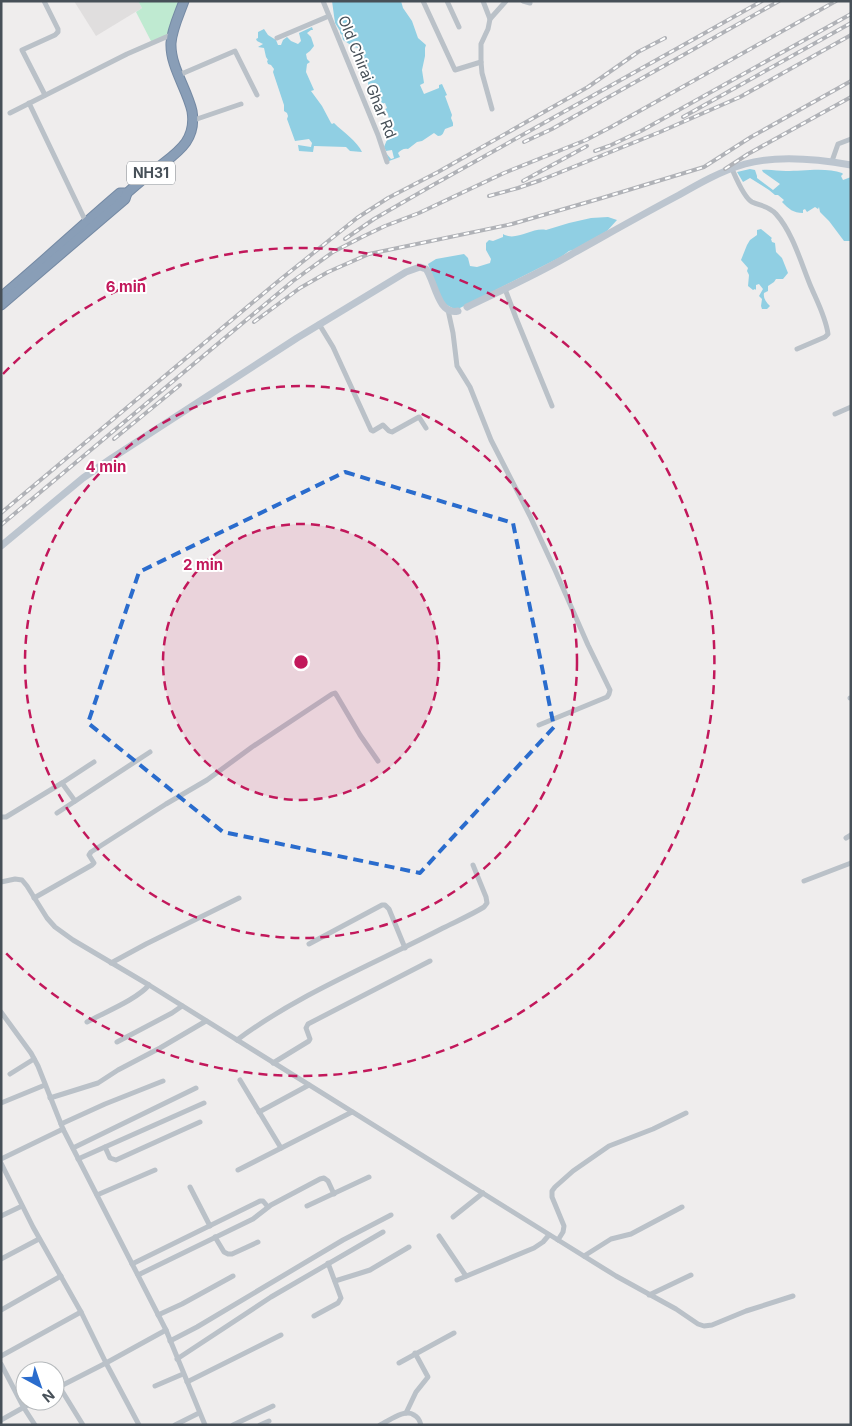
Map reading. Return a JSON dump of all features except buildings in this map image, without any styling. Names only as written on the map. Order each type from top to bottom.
[{"type":"highway","points":[[184,1],[171,41],[171,52],[190,100],[194,120]]},
{"type":"highway","name":"NH31","points":[[1,305],[125,199],[127,193],[174,156],[189,139],[194,120]]},
{"type":"highway","name":"NH31","points":[[1,297],[120,193],[127,193]]},
{"type":"street","points":[[44,1],[58,32],[22,50],[45,96]]},
{"type":"street","name":"Old Chirai Ghar Rd","points":[[323,1],[378,135],[387,162]]},
{"type":"street","points":[[423,1],[455,70],[481,62]]},
{"type":"street","points":[[447,1],[459,28]]},
{"type":"street","points":[[483,1],[490,18]]},
{"type":"street","points":[[492,109],[482,73],[482,44],[490,18],[506,1]]},
{"type":"street","points":[[523,1],[530,3]]},
{"type":"street","points":[[277,38],[329,16]]},
{"type":"street","points":[[10,113],[128,54],[173,34]]},
{"type":"street","points":[[179,75],[235,51],[257,95]]},
{"type":"street","points":[[29,103],[86,222]]},
{"type":"street","points":[[194,120],[241,104]]},
{"type":"street","points":[[832,161],[838,144],[851,139]]},
{"type":"street","points":[[1,546],[84,478],[112,458],[319,324],[406,272],[420,267],[426,269],[442,304],[451,312],[458,311],[563,259],[704,181],[744,164],[791,159],[851,164]]},
{"type":"street","points":[[732,169],[748,199],[762,204],[782,221],[818,303],[828,334],[797,349]]},
{"type":"street","points":[[505,288],[552,406]]},
{"type":"street","points":[[448,310],[453,333],[456,366],[470,387],[489,435],[530,516],[610,690],[609,694],[603,698],[540,725]]},
{"type":"street","points":[[319,324],[333,347],[371,430],[373,431],[383,426],[392,432],[419,417],[426,428]]},
{"type":"street","points":[[835,414],[851,407]]},
{"type":"street","points":[[34,898],[93,865],[94,863],[89,855],[91,852],[207,780],[252,747],[332,694],[335,693],[360,735],[378,760]]},
{"type":"street","points":[[56,813],[150,752]]},
{"type":"street","points":[[1,817],[6,816],[62,783],[94,762]]},
{"type":"street","points":[[62,783],[75,801]]},
{"type":"street","points":[[804,881],[851,863]]},
{"type":"street","points":[[237,1040],[264,1020],[292,1004],[406,948],[486,905],[486,896],[473,865]]},
{"type":"street","points":[[1,882],[15,879],[22,880],[47,918],[55,927],[73,940],[149,985],[549,1235],[676,1309],[698,1324],[704,1326],[712,1325],[746,1311],[792,1296]]},
{"type":"street","points":[[112,963],[239,898]]},
{"type":"street","points":[[309,944],[385,904],[406,948]]},
{"type":"street","points":[[273,1063],[310,1040],[306,1028],[308,1024],[430,961]]},
{"type":"street","points":[[87,1022],[136,996],[149,985]]},
{"type":"street","points":[[117,1042],[182,1006]]},
{"type":"street","points":[[1,1012],[34,1059],[62,1127],[166,1330],[205,1425]]},
{"type":"street","points":[[50,1098],[98,1083],[206,1021]]},
{"type":"street","points":[[10,1074],[34,1059]]},
{"type":"street","points":[[240,1080],[281,1148]]},
{"type":"street","points":[[139,1425],[106,1363],[82,1312],[39,1239],[1,1161],[105,1104],[163,1081]]},
{"type":"street","points":[[1,1103],[45,1084]]},
{"type":"street","points":[[259,1112],[309,1085]]},
{"type":"street","points":[[73,1148],[196,1088]]},
{"type":"street","points":[[78,1159],[204,1103]]},
{"type":"street","points":[[238,1170],[352,1112]]},
{"type":"street","points":[[558,1240],[564,1226],[551,1194],[558,1184],[609,1146],[686,1113]]},
{"type":"street","points":[[105,1146],[110,1158],[116,1160],[200,1122]]},
{"type":"street","points":[[97,1196],[155,1170]]},
{"type":"street","points":[[307,1206],[369,1177]]},
{"type":"street","points":[[138,1276],[253,1219],[268,1207],[322,1178],[327,1180],[334,1194]]},
{"type":"street","points":[[190,1187],[210,1226]]},
{"type":"street","points":[[453,1217],[483,1193]]},
{"type":"street","points":[[132,1264],[262,1200],[268,1207]]},
{"type":"street","points":[[1,1216],[22,1206]]},
{"type":"street","points":[[584,1256],[611,1239],[631,1234],[682,1207]]},
{"type":"street","points":[[170,1341],[343,1240],[391,1215]]},
{"type":"street","points":[[177,1359],[271,1297],[384,1232]]},
{"type":"street","points":[[457,1280],[534,1248],[544,1242],[549,1235]]},
{"type":"street","points":[[439,1236],[466,1276]]},
{"type":"street","points":[[215,1237],[224,1252],[228,1254],[258,1242]]},
{"type":"street","points":[[1,1259],[39,1239]]},
{"type":"street","points":[[335,1280],[370,1270],[409,1246]]},
{"type":"street","points":[[314,1316],[338,1303],[341,1299],[328,1263]]},
{"type":"street","points":[[649,1295],[691,1275]]},
{"type":"street","points":[[1,1310],[61,1276]]},
{"type":"street","points":[[158,1316],[233,1276]]},
{"type":"street","points":[[1,1356],[82,1312]]},
{"type":"street","points":[[65,1383],[166,1330]]},
{"type":"street","points":[[399,1363],[454,1333]]},
{"type":"street","points":[[187,1382],[281,1335]]},
{"type":"street","points":[[406,1413],[416,1392],[428,1377],[415,1353]]},
{"type":"street","points":[[1,1364],[15,1391]]},
{"type":"street","points":[[155,1386],[183,1374]]},
{"type":"street","points":[[65,1399],[83,1425]]},
{"type":"street","points":[[233,1425],[273,1406]]},
{"type":"street","points":[[1,1420],[18,1411]]},
{"type":"street","points":[[26,1411],[35,1425]]},
{"type":"street","points":[[175,1425],[199,1412]]},
{"type":"street","points":[[380,1425],[406,1413],[415,1415],[422,1425]]},
{"type":"street","points":[[260,1425],[269,1421]]},
{"type":"highlighted area","points":[[345,472],[513,523],[554,727],[420,873],[223,832],[88,723],[139,572]]},
{"type":"shaded area","points":[[74,1],[138,1],[142,8],[96,36]]},
{"type":"green space","points":[[138,1],[185,1],[172,33],[152,43],[136,12],[142,8]]},
{"type":"water","points":[[332,1],[401,1],[403,8],[412,21],[418,38],[426,45],[422,70],[424,83],[420,85],[424,94],[439,88],[439,85],[442,84],[447,95],[445,96],[452,115],[453,126],[445,129],[441,135],[438,136],[434,133],[408,149],[401,150],[398,153],[400,157],[389,161],[386,153],[391,159],[394,158],[392,150],[386,151],[384,147],[391,130],[388,114],[382,111],[387,108],[385,103],[381,104],[368,85],[369,72],[358,48],[343,40],[335,23]]},
{"type":"water","points":[[312,27],[313,30],[307,33],[311,37],[314,46],[306,54],[310,62],[307,64],[306,72],[314,90],[311,91],[331,123],[334,123],[357,144],[362,152],[350,151],[346,147],[314,146],[313,152],[299,151],[298,145],[311,147],[312,143],[309,139],[295,141],[287,119],[287,113],[284,111],[284,105],[273,72],[274,69],[268,64],[264,48],[258,47],[263,44],[256,39],[258,38],[258,32],[264,29],[268,35],[276,40],[278,45],[281,45],[287,37],[298,44],[301,41],[299,33]]},
{"type":"water","points":[[750,169],[755,170],[757,178],[773,190],[780,184],[762,170],[829,170],[842,173],[843,180],[851,177],[851,241],[844,241],[820,212],[819,207],[818,209],[815,207],[807,212],[805,209],[803,213],[796,212],[787,207],[782,202],[784,200],[778,195],[775,195],[750,178],[743,182],[737,172]]},
{"type":"water","points":[[608,217],[617,220],[607,231],[561,257],[456,310],[443,303],[428,264],[436,259],[464,254],[468,258],[470,266],[477,267],[490,263],[491,259],[486,250],[486,243],[489,240],[493,241],[503,237],[503,234],[513,236],[535,230],[546,230],[591,218]]},
{"type":"water","points":[[761,229],[772,238],[772,242],[775,243],[776,252],[782,258],[788,273],[783,279],[776,279],[768,286],[768,291],[764,293],[765,300],[770,306],[767,309],[762,309],[761,306],[762,299],[759,296],[763,289],[759,284],[756,285],[756,290],[748,286],[748,268],[741,260],[750,240],[757,235],[757,230]]},
{"type":"railway","points":[[345,239],[374,219],[433,185],[762,1]]},
{"type":"railway","points":[[524,142],[552,129],[779,1]]},
{"type":"railway","points":[[1,525],[293,281],[333,252],[385,226],[419,213],[504,173],[586,140],[836,1]]},
{"type":"railway","points":[[595,151],[641,131],[851,14]]},
{"type":"railway","points":[[683,117],[851,23]]},
{"type":"railway","points":[[489,196],[541,180],[660,132],[740,97],[851,35]]},
{"type":"railway","points":[[1,513],[276,283],[357,218],[388,198],[438,172],[588,87],[638,52],[665,38]]},
{"type":"railway","points":[[254,322],[300,288],[328,272],[369,254],[512,224],[704,167],[751,137],[851,81]]},
{"type":"railway","points":[[725,169],[748,154],[851,97]]},
{"type":"railway","points":[[523,181],[587,146]]},
{"type":"railway","points":[[114,439],[180,385]]}]
